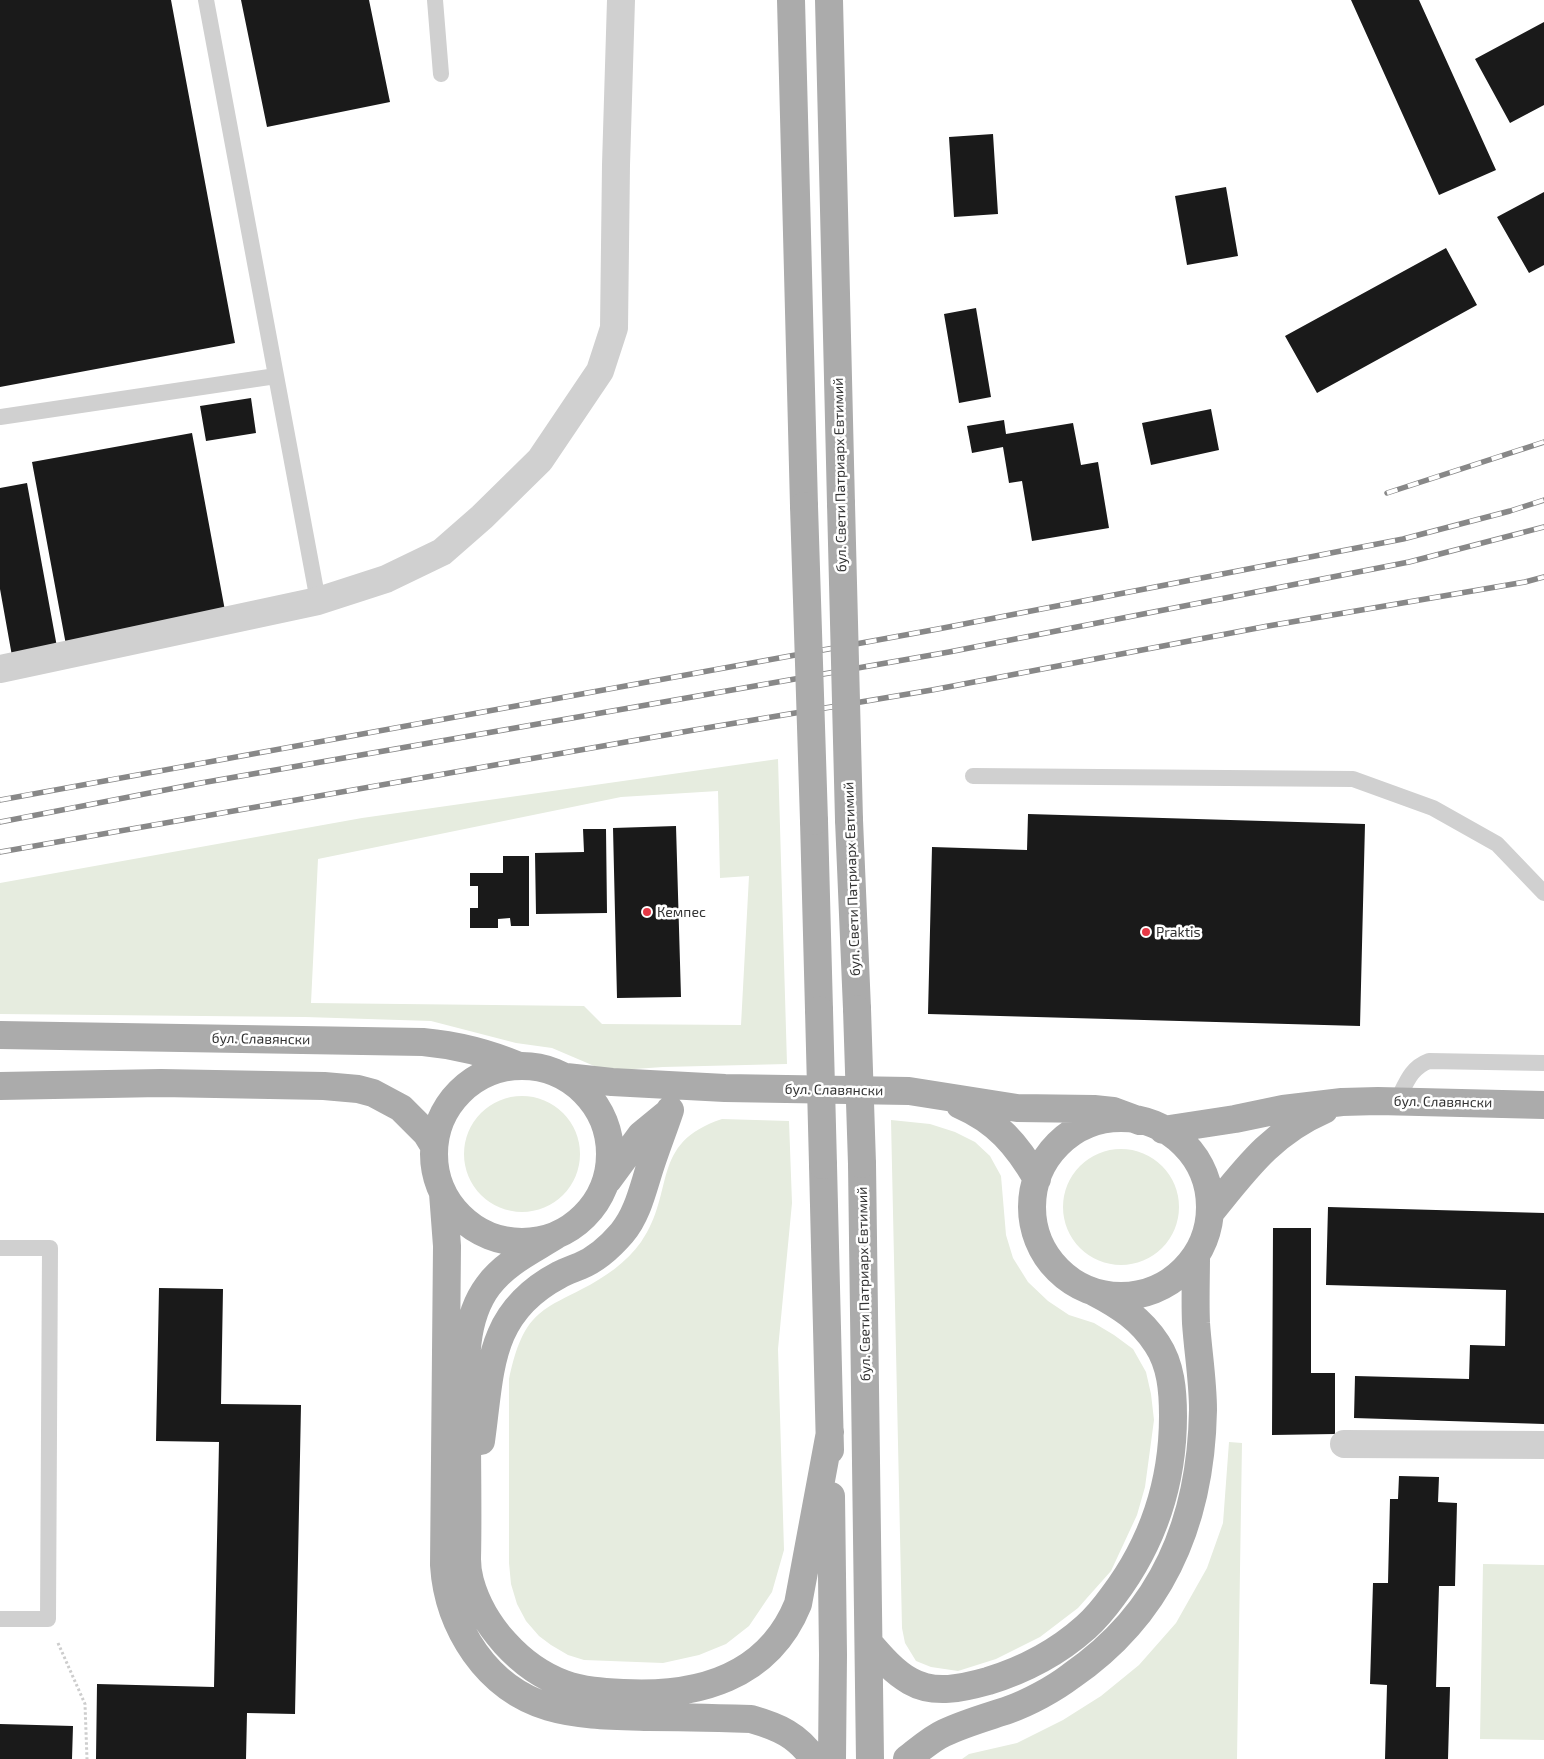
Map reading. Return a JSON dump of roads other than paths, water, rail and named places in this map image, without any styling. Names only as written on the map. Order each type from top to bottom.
[{"type":"main road","points":[[791,0],[824,1165],[830,1432],[833,1655],[832,1759]]},
{"type":"main road","name":"бул. Свети Патриарх Евтимий","points":[[828,0],[849,820],[862,1164],[870,1759]]},
{"type":"main road","name":"бул. Славянски","points":[[0,1035],[423,1042],[447,1044],[470,1049],[493,1055],[519,1066]]},
{"type":"main road","points":[[814,1759],[793,1736],[774,1725],[751,1719],[594,1715],[567,1712],[538,1704],[517,1694],[496,1678],[469,1645],[458,1626],[445,1585],[444,1565],[447,1246],[443,1193],[436,1170],[434,1146],[444,1112],[450,1102],[466,1086],[486,1074],[508,1067],[539,1067],[566,1077],[578,1086],[598,1109],[610,1137],[610,1168],[600,1196],[581,1220],[513,1262],[499,1273],[488,1286],[475,1311],[470,1327],[466,1361],[468,1573],[476,1598],[501,1638],[516,1654],[539,1672],[563,1684],[590,1691],[669,1694],[706,1686],[739,1672],[753,1663],[779,1640],[798,1604],[830,1432]]},
{"type":"main road","name":"бул. Славянски","points":[[566,1077],[612,1082],[725,1088],[909,1092],[1017,1108],[1094,1108],[1113,1112],[1152,1125],[1235,1119],[1283,1109],[1342,1102],[1397,1101],[1544,1105]]},
{"type":"main road","points":[[0,1086],[162,1083],[341,1087],[373,1093],[389,1100],[414,1120],[426,1133],[434,1146]]},
{"type":"main road","name":"бул. Славянски","points":[[606,1182],[641,1135],[670,1110],[701,1095],[725,1088]]},
{"type":"main road","name":"бул. Славянски","points":[[943,1097],[972,1111],[1001,1131],[1017,1147],[1037,1179]]},
{"type":"main road","name":"бул. Славянски","points":[[1210,1213],[1264,1148],[1300,1122],[1342,1102]]},
{"type":"main road","points":[[468,1534],[491,1371],[503,1328],[512,1312],[523,1299],[560,1274],[582,1266],[598,1256],[623,1232],[639,1203],[670,1110]]},
{"type":"main road","points":[[869,1643],[884,1660],[912,1682],[938,1689],[962,1688],[1013,1673],[1037,1662],[1062,1646],[1087,1626],[1103,1609],[1131,1570],[1152,1529],[1167,1479],[1173,1433],[1172,1384],[1158,1344],[1141,1323],[1120,1305],[1082,1287],[1062,1274],[1054,1266],[1041,1246],[1032,1213],[1037,1179],[1049,1156],[1057,1146],[1077,1130],[1108,1120],[1152,1125],[1177,1139],[1199,1164],[1206,1180],[1209,1197],[1210,1213],[1208,1228],[1196,1256],[1183,1271],[1168,1283],[1151,1291],[1132,1295],[1094,1292]]},
{"type":"main road","points":[[443,1193],[466,1222],[501,1240],[528,1242],[555,1236]]},
{"type":"main road","points":[[907,1759],[943,1734],[984,1717],[1010,1709],[1072,1676],[1120,1635],[1153,1594],[1165,1574],[1189,1515],[1196,1487],[1200,1450],[1203,1408],[1196,1324],[1196,1256]]},
{"type":"street","points":[[0,669],[318,602],[386,579],[442,552],[482,517],[540,460],[600,371],[614,328],[621,0]]},
{"type":"street","points":[[1344,1444],[1544,1445]]},
{"type":"lane","points":[[206,0],[318,602]]},
{"type":"lane","points":[[435,0],[441,74]]},
{"type":"lane","points":[[0,417],[276,376]]},
{"type":"lane","points":[[973,776],[1353,779],[1433,808],[1497,844],[1544,893]]},
{"type":"lane","points":[[1397,1101],[1412,1073],[1419,1065],[1429,1061],[1544,1063]]},
{"type":"lane","points":[[0,1248],[50,1248],[48,1620],[0,1619]]},
{"type":"railway","points":[[1387,493],[1544,442]]},
{"type":"railway","points":[[0,800],[938,629],[1403,539],[1510,511],[1544,500]]},
{"type":"railway","points":[[0,822],[201,783],[949,652],[1409,562],[1544,527]]},
{"type":"railway","points":[[0,852],[932,690],[1268,626],[1525,582],[1544,577]]},
{"type":"place","name":"Кемпес","points":[[647,912]]},
{"type":"place","name":"Praktis","points":[[1146,932]]}]
